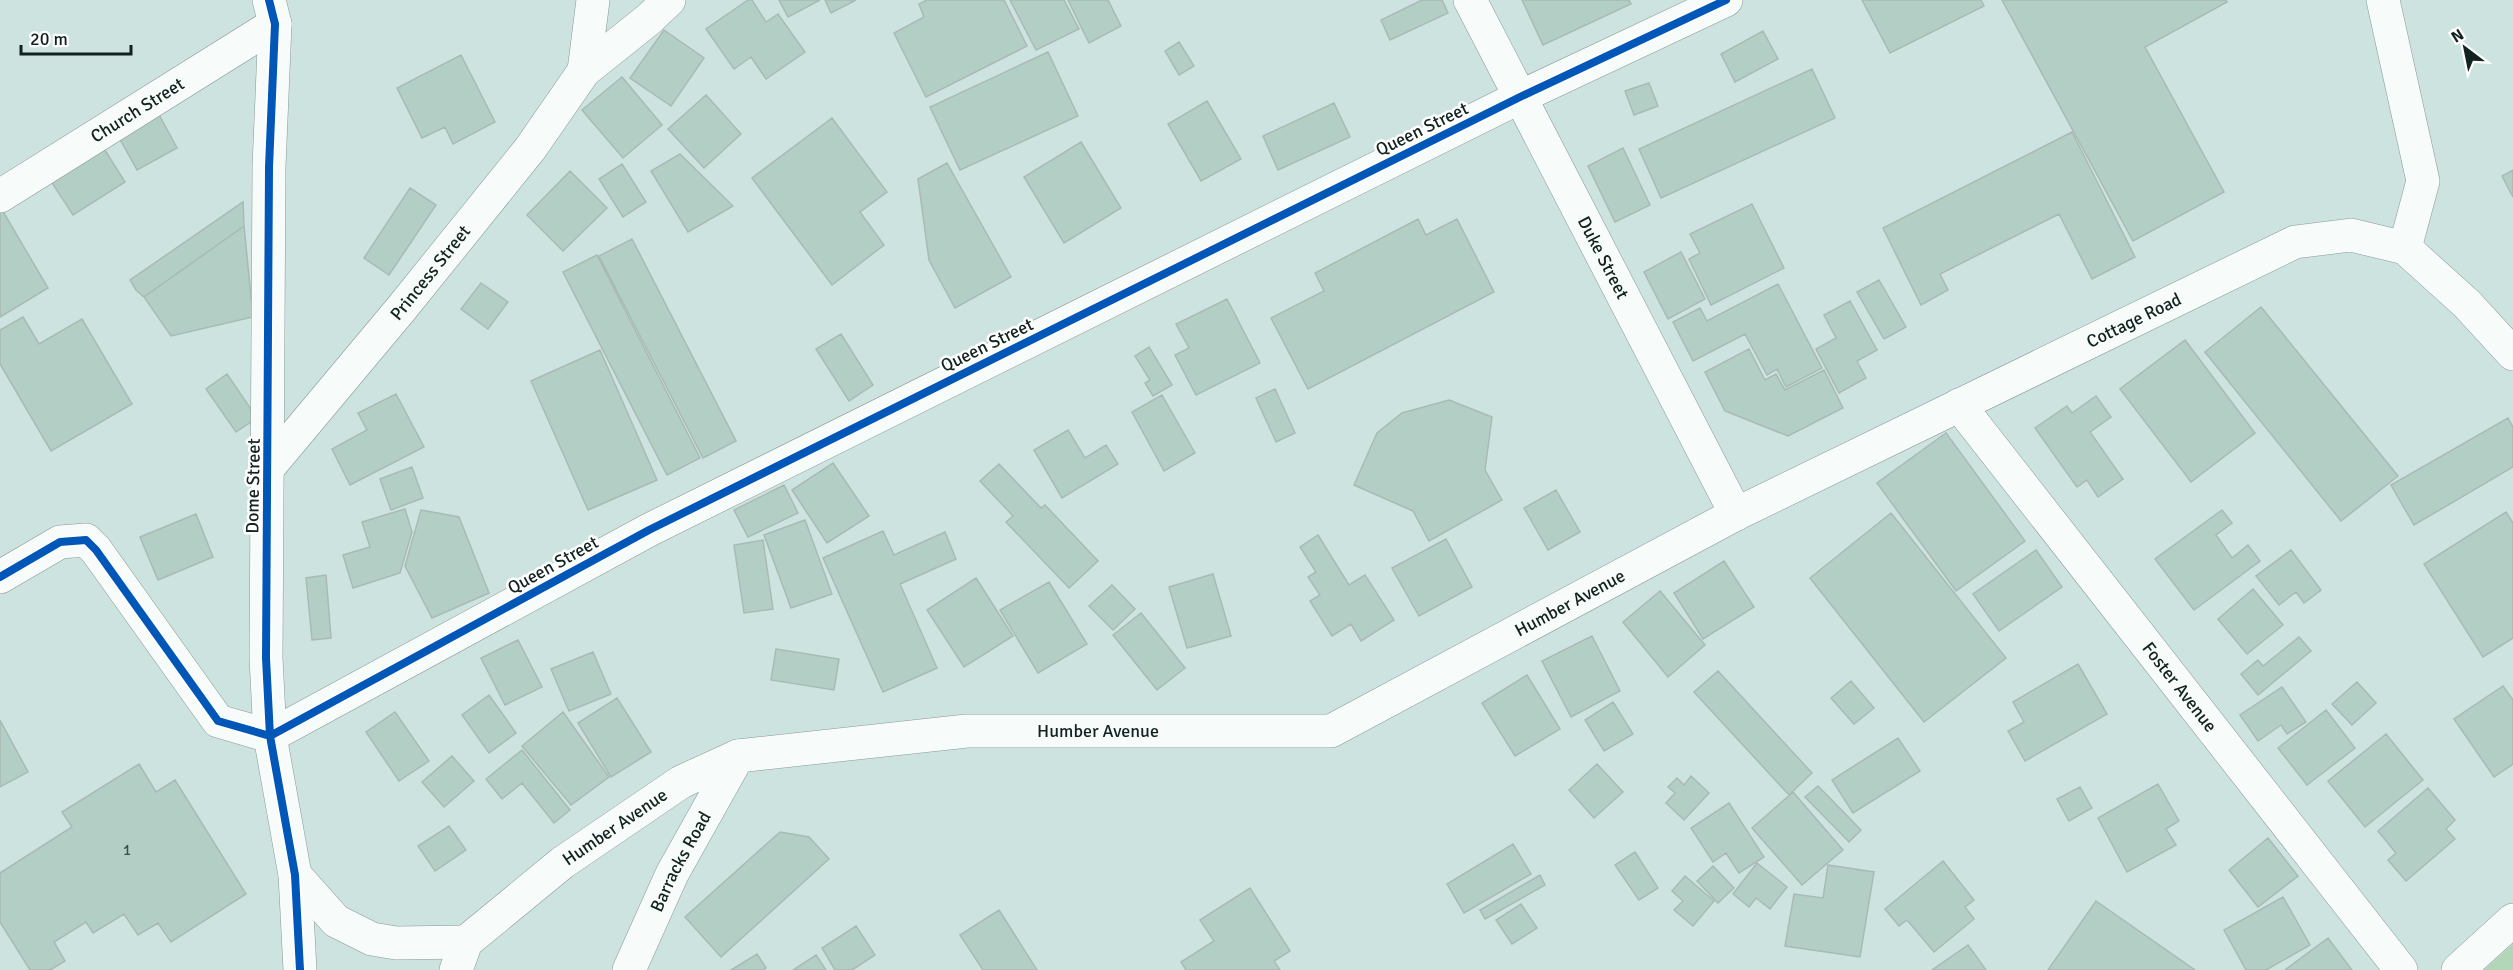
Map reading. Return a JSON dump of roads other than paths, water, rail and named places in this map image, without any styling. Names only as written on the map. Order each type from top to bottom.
[{"type":"street","name":"Princess Street","points":[[584,71],[593,0]]},
{"type":"street","name":"Princess Street","points":[[268,468],[402,309],[530,149],[584,71],[669,0]]},
{"type":"street","name":"Duke Street","points":[[1470,0],[1736,514]]},
{"type":"street","name":"Queen Street","points":[[270,736],[649,530],[1520,97],[1726,0]]},
{"type":"street","points":[[2383,0],[2423,182],[2405,248]]},
{"type":"street","name":"Church Street","points":[[0,196],[272,12]]},
{"type":"street","name":"Dome Street","points":[[272,12],[266,658],[270,736],[295,875],[300,970]]},
{"type":"street","name":"Cottage Road","points":[[1736,514],[2295,242],[2351,235],[2405,248],[2467,304],[2513,354]]},
{"type":"street","name":"Foster Avenue","points":[[1959,405],[2401,970]]},
{"type":"street","name":"Humber Avenue","points":[[295,875],[336,921],[372,939],[461,956],[571,857],[681,782],[738,756],[967,731],[1331,731],[1736,514]]},
{"type":"street","points":[[0,577],[60,542],[86,540],[96,550],[218,721],[270,736]]},
{"type":"street","name":"Barracks Road","points":[[629,970],[672,874],[738,756]]},
{"type":"street","points":[[2458,970],[2513,920]]}]
